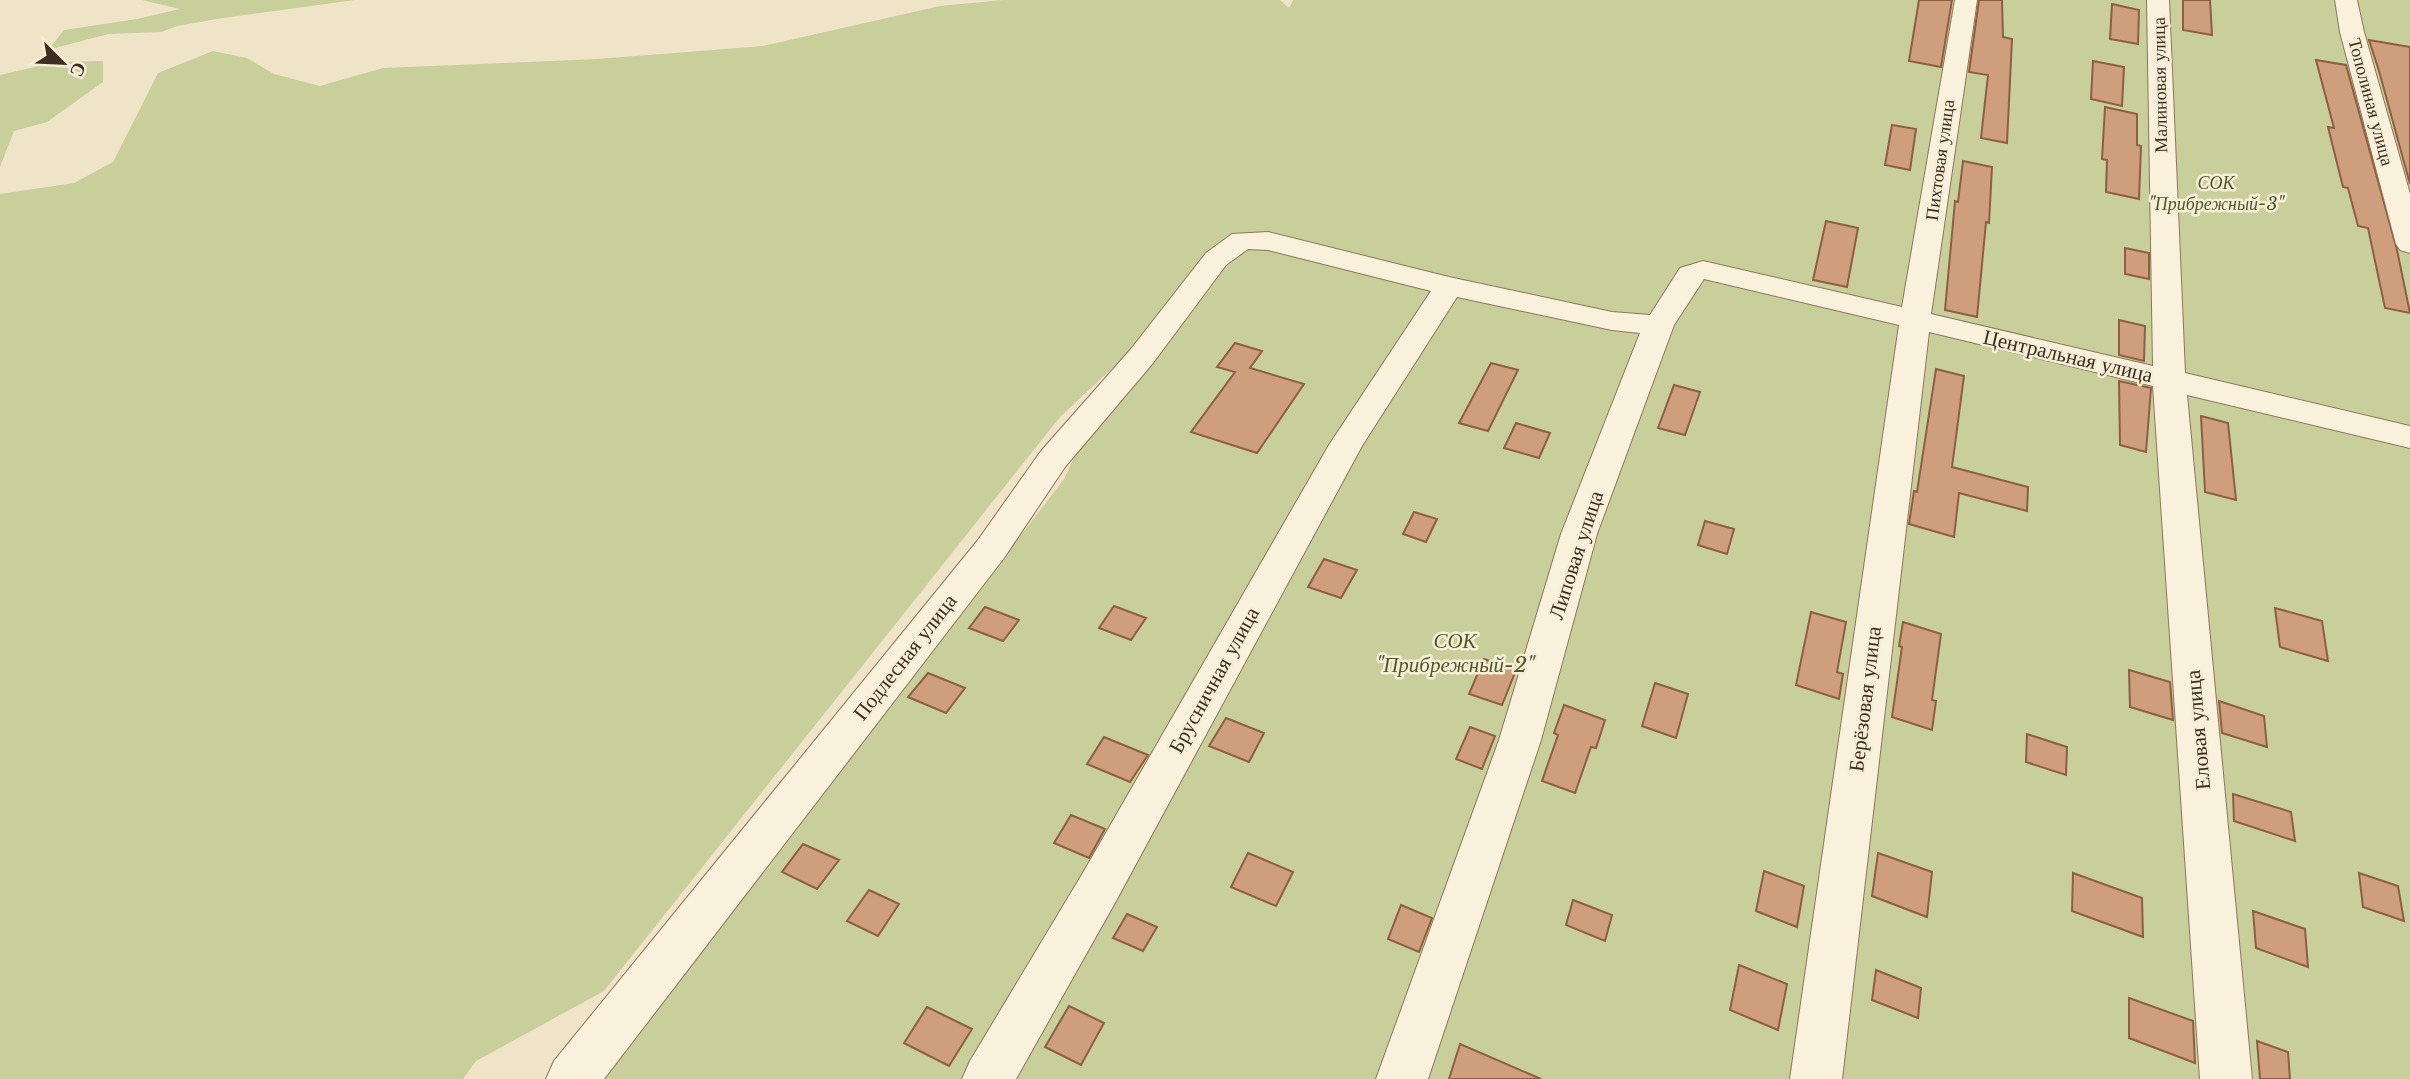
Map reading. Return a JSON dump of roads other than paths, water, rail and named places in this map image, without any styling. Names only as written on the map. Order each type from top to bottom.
[{"type":"street","name":"Пихтовая улица","points":[[1915,319],[1966,0]]},
{"type":"street","name":"Малиновая улица","points":[[2158,0],[2169,380]]},
{"type":"street","name":"Тополиная улица","points":[[2346,0],[2352,32],[2410,244]]},
{"type":"street","name":"Подлесная улица","points":[[572,1079],[991,549],[1053,459],[1142,356],[1216,259],[1241,240],[1268,240],[1449,286]]},
{"type":"street","name":"Липовая улица","points":[[1402,1079],[1520,740],[1579,534],[1659,325],[1690,274],[1703,270],[1727,275]]},
{"type":"street","name":"Центральная улица","points":[[1727,275],[2410,437]]},
{"type":"street","points":[[1449,286],[1612,321],[1659,325]]},
{"type":"street","name":"Брусничная улица","points":[[988,1079],[1100,886],[1346,445],[1449,286]]},
{"type":"street","name":"Берёзовая улица","points":[[1816,1079],[1915,319]]},
{"type":"street","name":"Еловая улица","points":[[2169,380],[2226,1079]]},
{"type":"park label","name":"СОК \"Прибрежный-3\"","points":[[2216,193]]},
{"type":"park label","name":"СОК \"Прибрежный-2\"","points":[[1455,653]]}]
